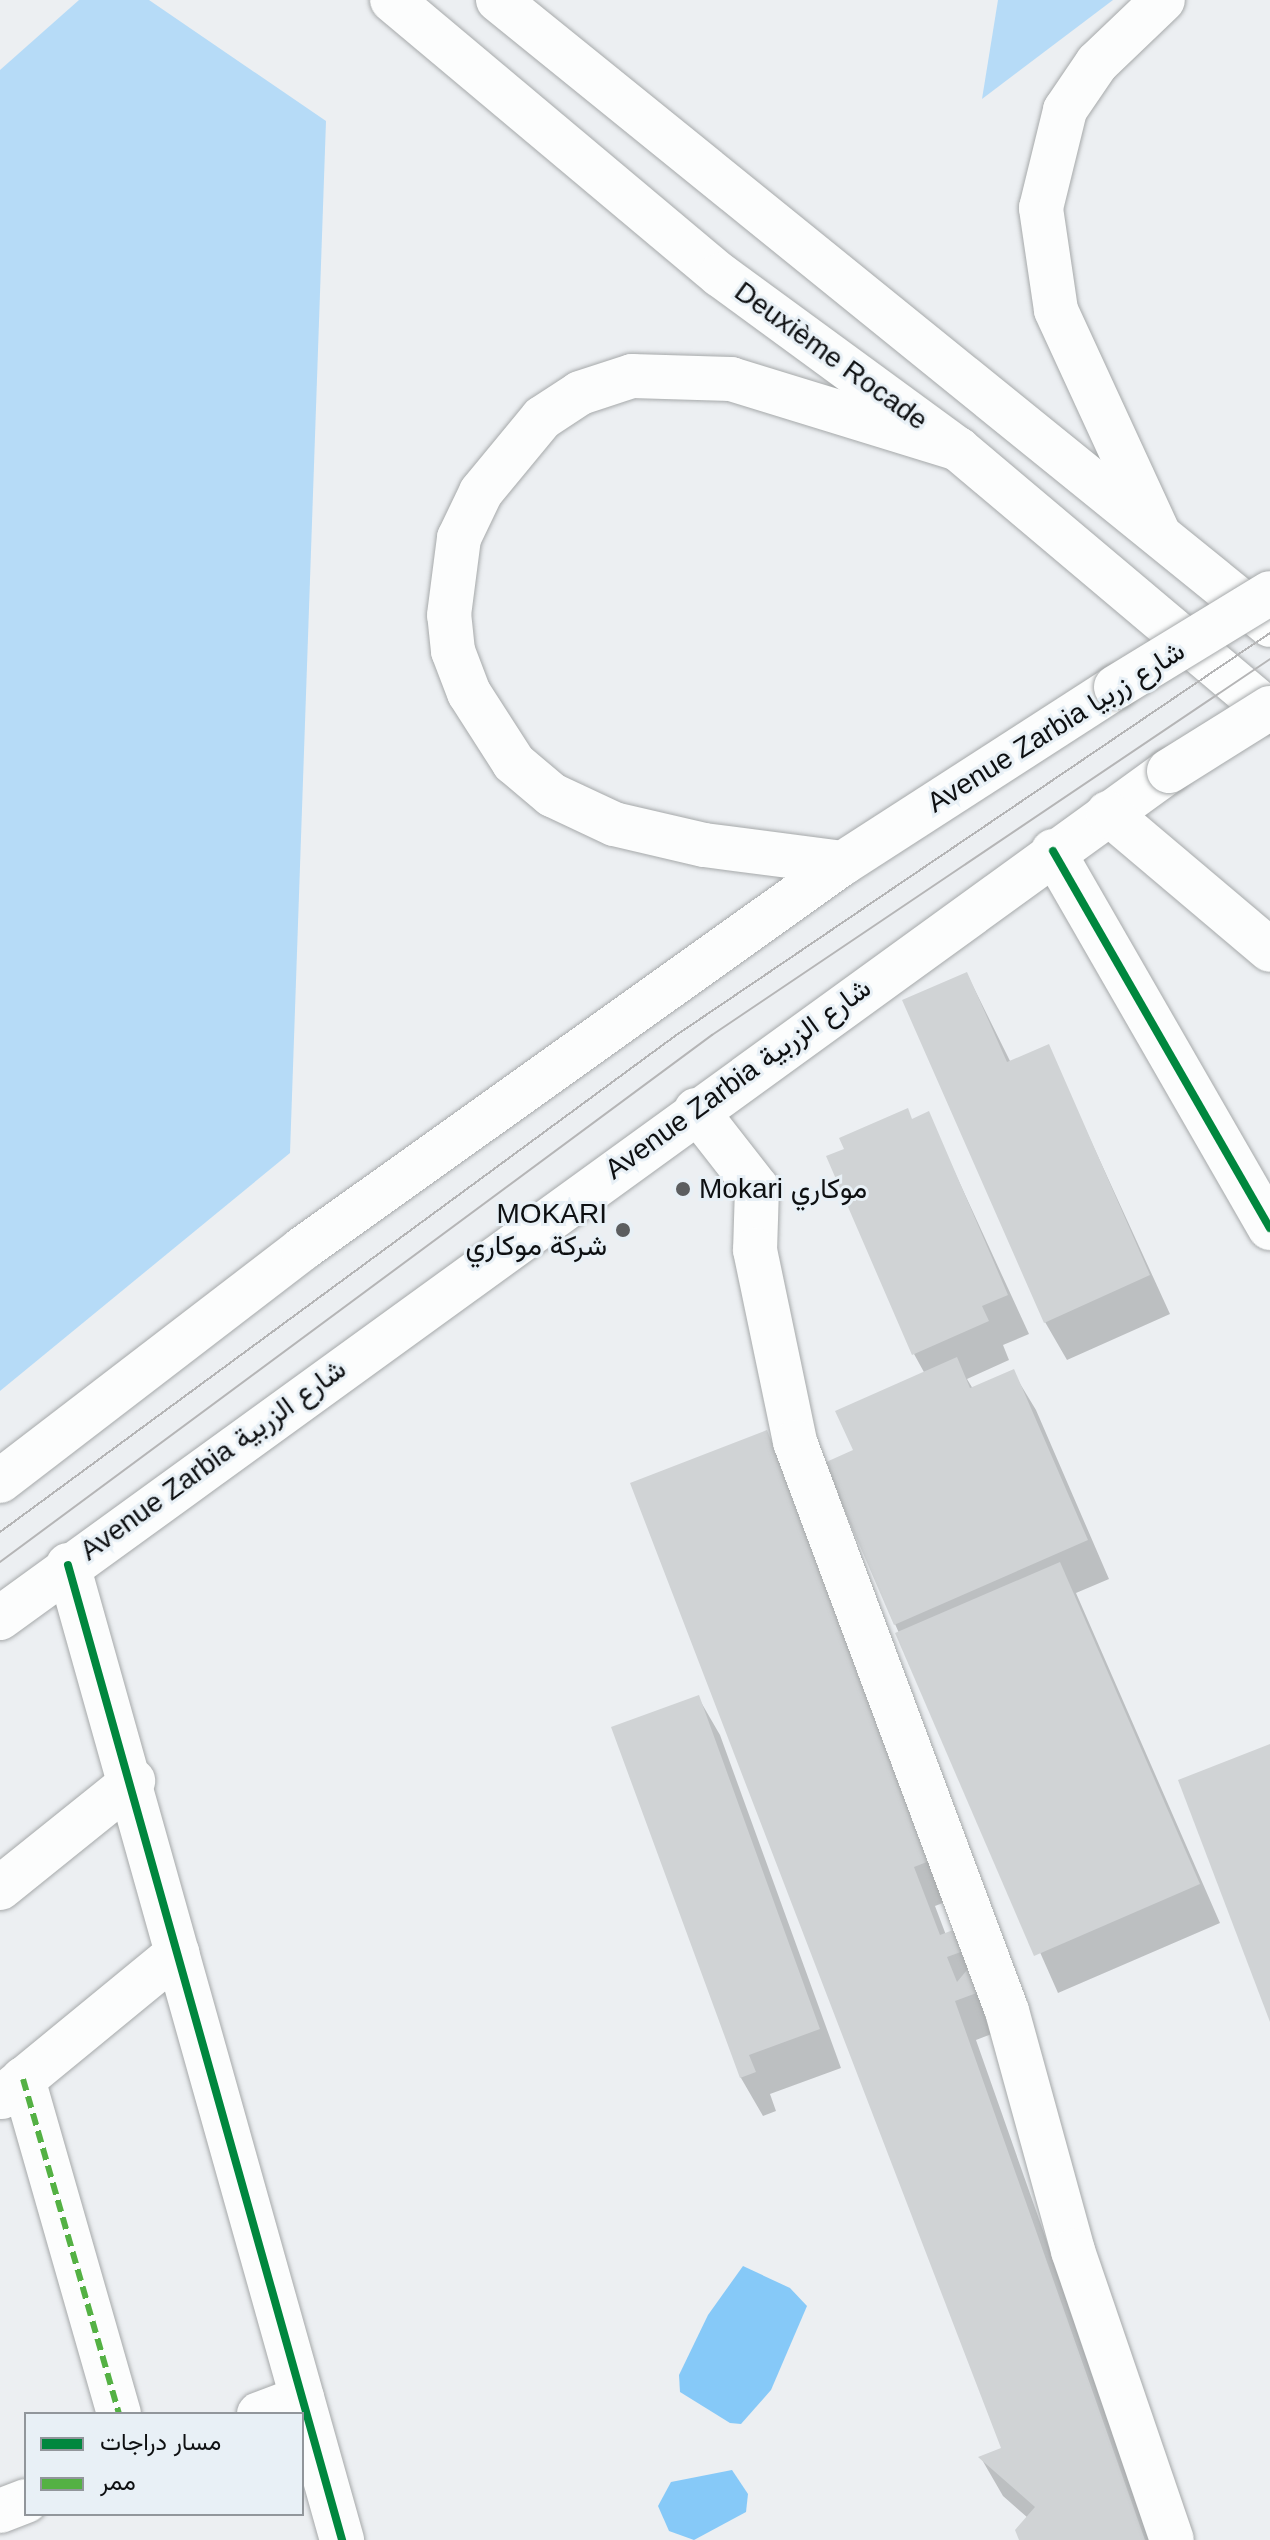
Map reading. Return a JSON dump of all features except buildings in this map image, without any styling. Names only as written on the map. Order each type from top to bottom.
[{"type":"main road","name":"Deuxième Rocade","points":[[392,0],[720,275],[958,449],[1270,710]]},
{"type":"main road","points":[[498,0],[1270,625]]},
{"type":"main road","points":[[1161,539],[1056,310],[1041,208],[1065,110],[1097,63],[1163,0]]},
{"type":"main road","points":[[843,863],[704,845],[614,824],[552,795],[514,763],[469,693],[453,651],[449,615],[459,538],[481,492],[542,418],[580,393],[632,376],[731,379],[958,449]]},
{"type":"main road","name":"Avenue Zarbia شارع زربيا","points":[[843,863],[1116,687],[1270,593]]},
{"type":"main road","name":"Avenue Zarbia شارع الزربية","points":[[0,1618],[68,1565],[1053,851],[1169,771],[1270,710]]},
{"type":"main road","points":[[1108,813],[1270,950]]},
{"type":"main road","points":[[1053,851],[1270,1228]]},
{"type":"main road","points":[[0,1481],[302,1249],[843,863]]},
{"type":"main road","points":[[696,1110],[757,1188],[755,1250],[795,1442],[1007,2011],[1073,2251],[1172,2540]]},
{"type":"main road","points":[[68,1565],[133,1781],[177,1953],[342,2540]]},
{"type":"main road","points":[[0,1888],[133,1781]]},
{"type":"main road","points":[[118,2412],[12,2089],[177,1953]]},
{"type":"main road","points":[[264,2412],[302,2398]]},
{"type":"main road","points":[[0,2511],[24,2502]]},
{"type":"shaded area","points":[[79,0],[149,0],[326,121],[290,1153],[0,1391],[0,70]]},
{"type":"shaded area","points":[[998,0],[1113,0],[982,99]]},
{"type":"water","points":[[743,2266],[790,2288],[807,2306],[771,2390],[741,2424],[730,2423],[680,2392],[679,2375],[708,2315]]},
{"type":"water","points":[[732,2470],[748,2494],[746,2512],[694,2540],[669,2531],[658,2506],[671,2482]]},
{"type":"tram line","points":[[0,1532],[675,1036],[1270,633]]},
{"type":"tram line","points":[[0,1562],[712,1035],[1270,659]]},
{"type":"marked path","points":[[23,2079],[118,2412]]},
{"type":"cycle path","points":[[1053,851],[1270,1228]]},
{"type":"cycle path","points":[[68,1565],[342,2540]]},
{"type":"place","name":"Mokari موكاري","points":[[683,1189]]},
{"type":"place","name":"MOKARI شركة موكاري","points":[[623,1230]]}]
